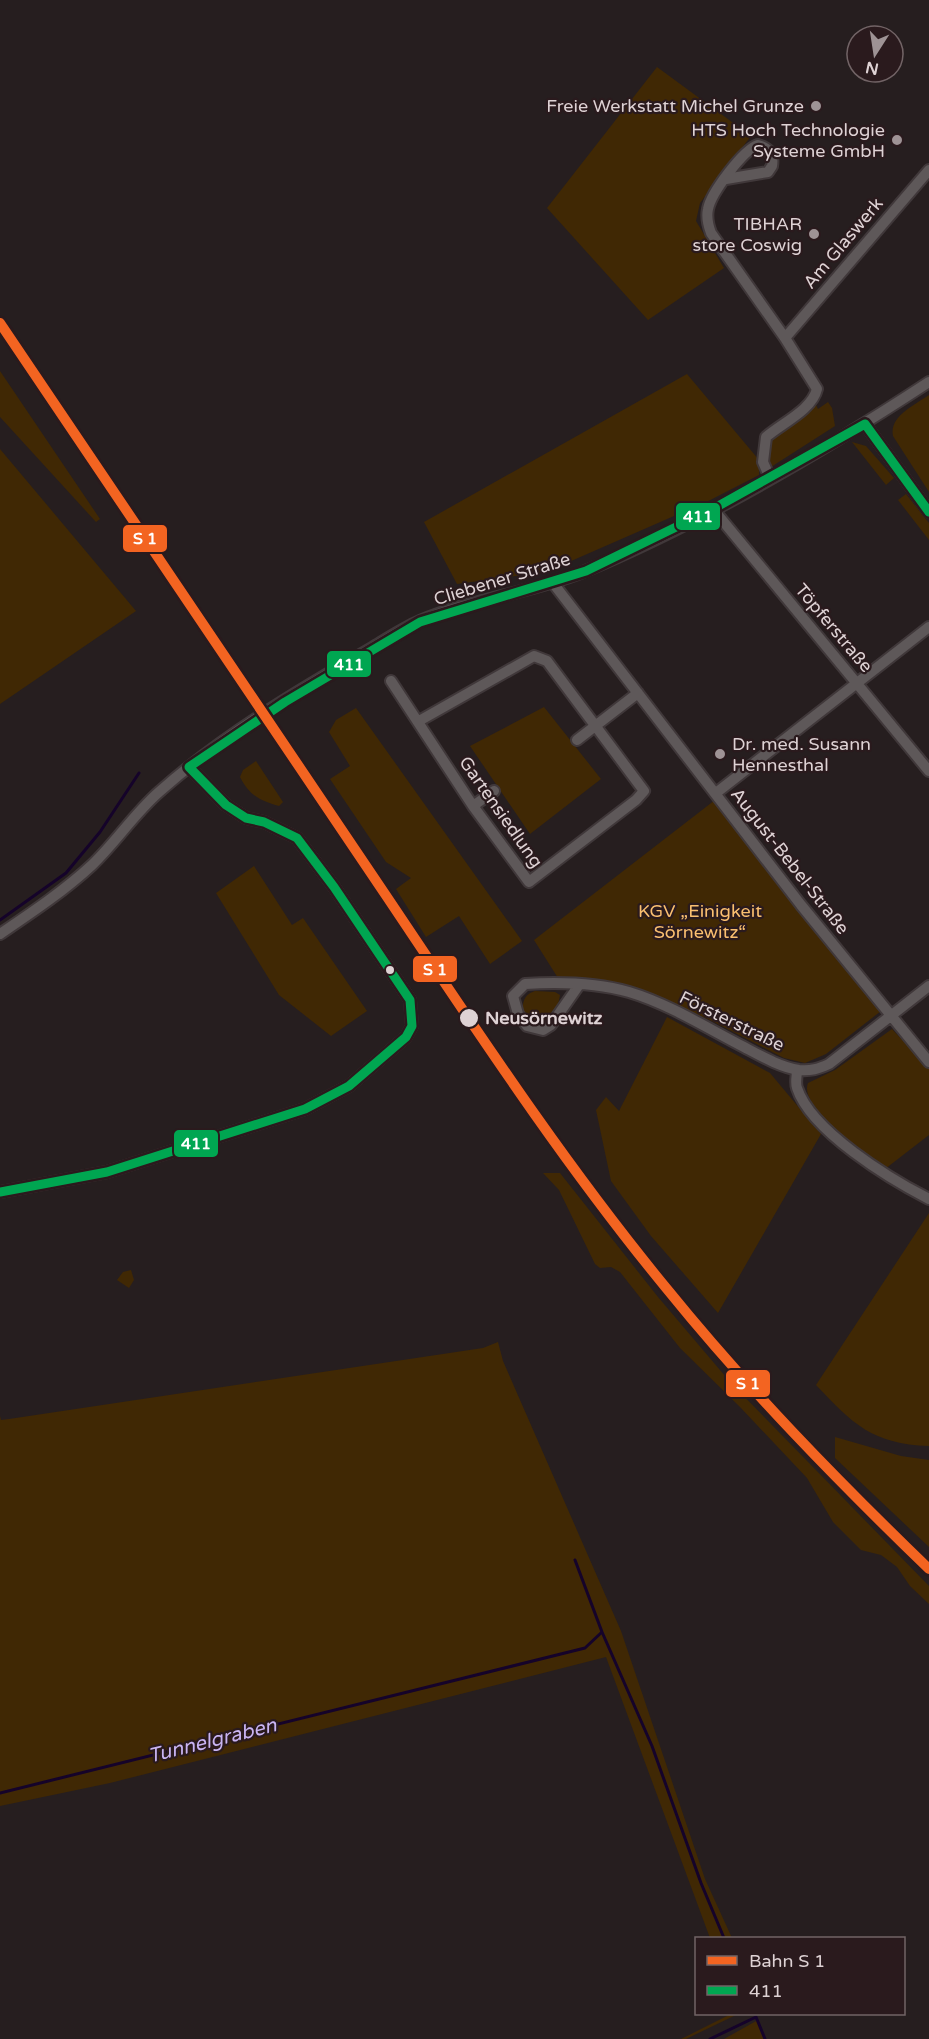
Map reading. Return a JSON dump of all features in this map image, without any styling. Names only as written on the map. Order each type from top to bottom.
[{"type":"street","name":"Am Glaswerk","points":[[785,338],[929,170]]},
{"type":"street","points":[[726,179],[708,207],[707,224],[817,389],[815,396],[802,409],[766,437],[763,462],[770,477]]},
{"type":"street","name":"Cliebener Straße","points":[[0,934],[59,893],[92,865],[142,808],[189,767],[285,702],[420,622],[463,607],[553,584],[618,556],[713,509],[865,424],[929,382]]},
{"type":"street","points":[[865,424],[929,512]]},
{"type":"street","name":"Töpferstraße","points":[[713,509],[929,771]]},
{"type":"street","name":"August-Bebel-Straße","points":[[553,584],[801,905],[891,1016]]},
{"type":"street","points":[[716,793],[929,627]]},
{"type":"street","name":"Gartensiedlung","points":[[391,681],[473,806],[529,882],[636,800],[644,791],[547,661],[534,656],[419,721]]},
{"type":"street","points":[[577,740],[638,693]]},
{"type":"street","points":[[0,1192],[106,1172],[297,1112],[349,1086],[406,1037],[412,1026],[410,1000],[334,887],[297,838],[264,822],[246,818],[226,806],[189,767]]},
{"type":"street","points":[[473,806],[494,791]]},
{"type":"street","name":"Försterstraße","points":[[579,986],[551,1025],[543,1030],[527,1026],[514,1005],[513,996],[525,984],[610,987],[679,1013],[766,1058],[797,1070],[816,1071],[829,1064],[929,986]]},
{"type":"street","points":[[891,1016],[929,1062]]},
{"type":"street","points":[[797,1070],[796,1086],[806,1105],[827,1128],[889,1178],[929,1199]]},
{"type":"green space","points":[[657,67],[751,136],[700,203],[696,221],[724,268],[648,320],[547,208]]},
{"type":"green space","points":[[0,371],[100,519],[96,522],[0,417]]},
{"type":"green space","points":[[687,374],[759,460],[759,475],[681,515],[674,516],[546,572],[457,584],[424,522]]},
{"type":"green space","points":[[929,395],[929,492],[893,436],[893,429],[904,412]]},
{"type":"green space","points":[[828,402],[832,408],[835,426],[771,467],[768,461],[770,440],[816,405],[818,409]]},
{"type":"green space","points":[[852,442],[866,446],[894,478],[886,485]]},
{"type":"green space","points":[[0,449],[136,611],[0,704]]},
{"type":"green space","points":[[906,494],[929,523],[929,540],[898,500]]},
{"type":"green space","points":[[544,707],[601,779],[530,834],[470,746]]},
{"type":"green space","points":[[356,708],[522,941],[490,964],[459,916],[426,937],[396,889],[411,878],[386,862],[330,779],[350,766],[329,732],[336,720]]},
{"type":"green space","points":[[256,761],[283,802],[279,806],[256,796],[240,777],[243,770]]},
{"type":"green space","name":"KGV „Einigkeit Sörnewitz“","points":[[715,800],[881,1011],[826,1054],[805,1063],[784,1058],[710,1020],[651,994],[604,981],[558,978],[534,940]]},
{"type":"green space","points":[[254,866],[292,925],[303,918],[367,1011],[331,1036],[279,995],[216,893]]},
{"type":"green space","points":[[535,991],[555,992],[560,995],[558,1005],[544,1021],[532,1021],[523,1012],[525,998]]},
{"type":"green space","points":[[667,1017],[770,1073],[821,1134],[718,1313],[651,1236],[611,1181],[596,1110],[606,1097],[619,1111]]},
{"type":"green space","points":[[892,1029],[929,1069],[929,1135],[885,1169],[850,1142],[823,1117],[808,1093],[808,1083],[835,1070]]},
{"type":"green space","points":[[543,1173],[560,1173],[658,1297],[731,1383],[929,1586],[929,1604],[910,1586],[897,1567],[881,1555],[861,1550],[833,1522],[807,1478],[680,1348],[620,1272],[611,1267],[600,1268],[595,1264],[559,1190]]},
{"type":"green space","points":[[929,1213],[929,1446],[892,1441],[865,1429],[841,1411],[816,1385]]},
{"type":"green space","points":[[131,1270],[134,1280],[129,1288],[117,1280],[123,1272]]},
{"type":"green space","points":[[498,1342],[503,1361],[621,1631],[705,1879],[732,1937],[710,1937],[606,1657],[110,1783],[0,1806],[0,1416],[1,1420],[9,1419],[483,1348]]},
{"type":"green space","points":[[835,1437],[901,1456],[929,1460],[929,1547],[835,1458]]},
{"type":"green space","points":[[729,2015],[736,2015],[686,2039],[681,2039]]},
{"type":"green space","points":[[758,2020],[765,2039],[724,2039]]},
{"type":"waterway","points":[[0,920],[66,873],[100,832],[139,773]]},
{"type":"waterway","name":"Tunnelgraben","points":[[0,1793],[585,1648],[602,1632],[575,1560]]},
{"type":"waterway","points":[[602,1632],[652,1746],[701,1883],[724,1937]]},
{"type":"waterway","points":[[710,2039],[756,2017],[765,2039]]},
{"type":"transit line","points":[[0,323],[487,1045],[592,1193],[667,1289],[761,1398],[827,1468],[929,1569]]},
{"type":"transit line","name":"411","points":[[865,424],[929,512]]},
{"type":"transit line","name":"411","points":[[189,767],[285,702],[420,622],[586,571],[713,509],[865,424]]},
{"type":"transit line","name":"411","points":[[0,1192],[107,1172],[305,1109],[349,1086],[406,1037],[412,1026],[410,1000],[334,887],[297,838],[264,822],[246,818],[226,805],[189,767]]},
{"type":"place","name":"Freie Werkstatt Michel Grunze","points":[[816,106]]},
{"type":"place","name":"HTS Hoch Technologie Systeme GmbH","points":[[897,140]]},
{"type":"place","name":"TIBHAR store Coswig","points":[[814,234]]},
{"type":"place","name":"Dr. med. Susann Hennesthal","points":[[720,754]]},
{"type":"place","name":"Neusörnewitz","points":[[469,1018]]}]
